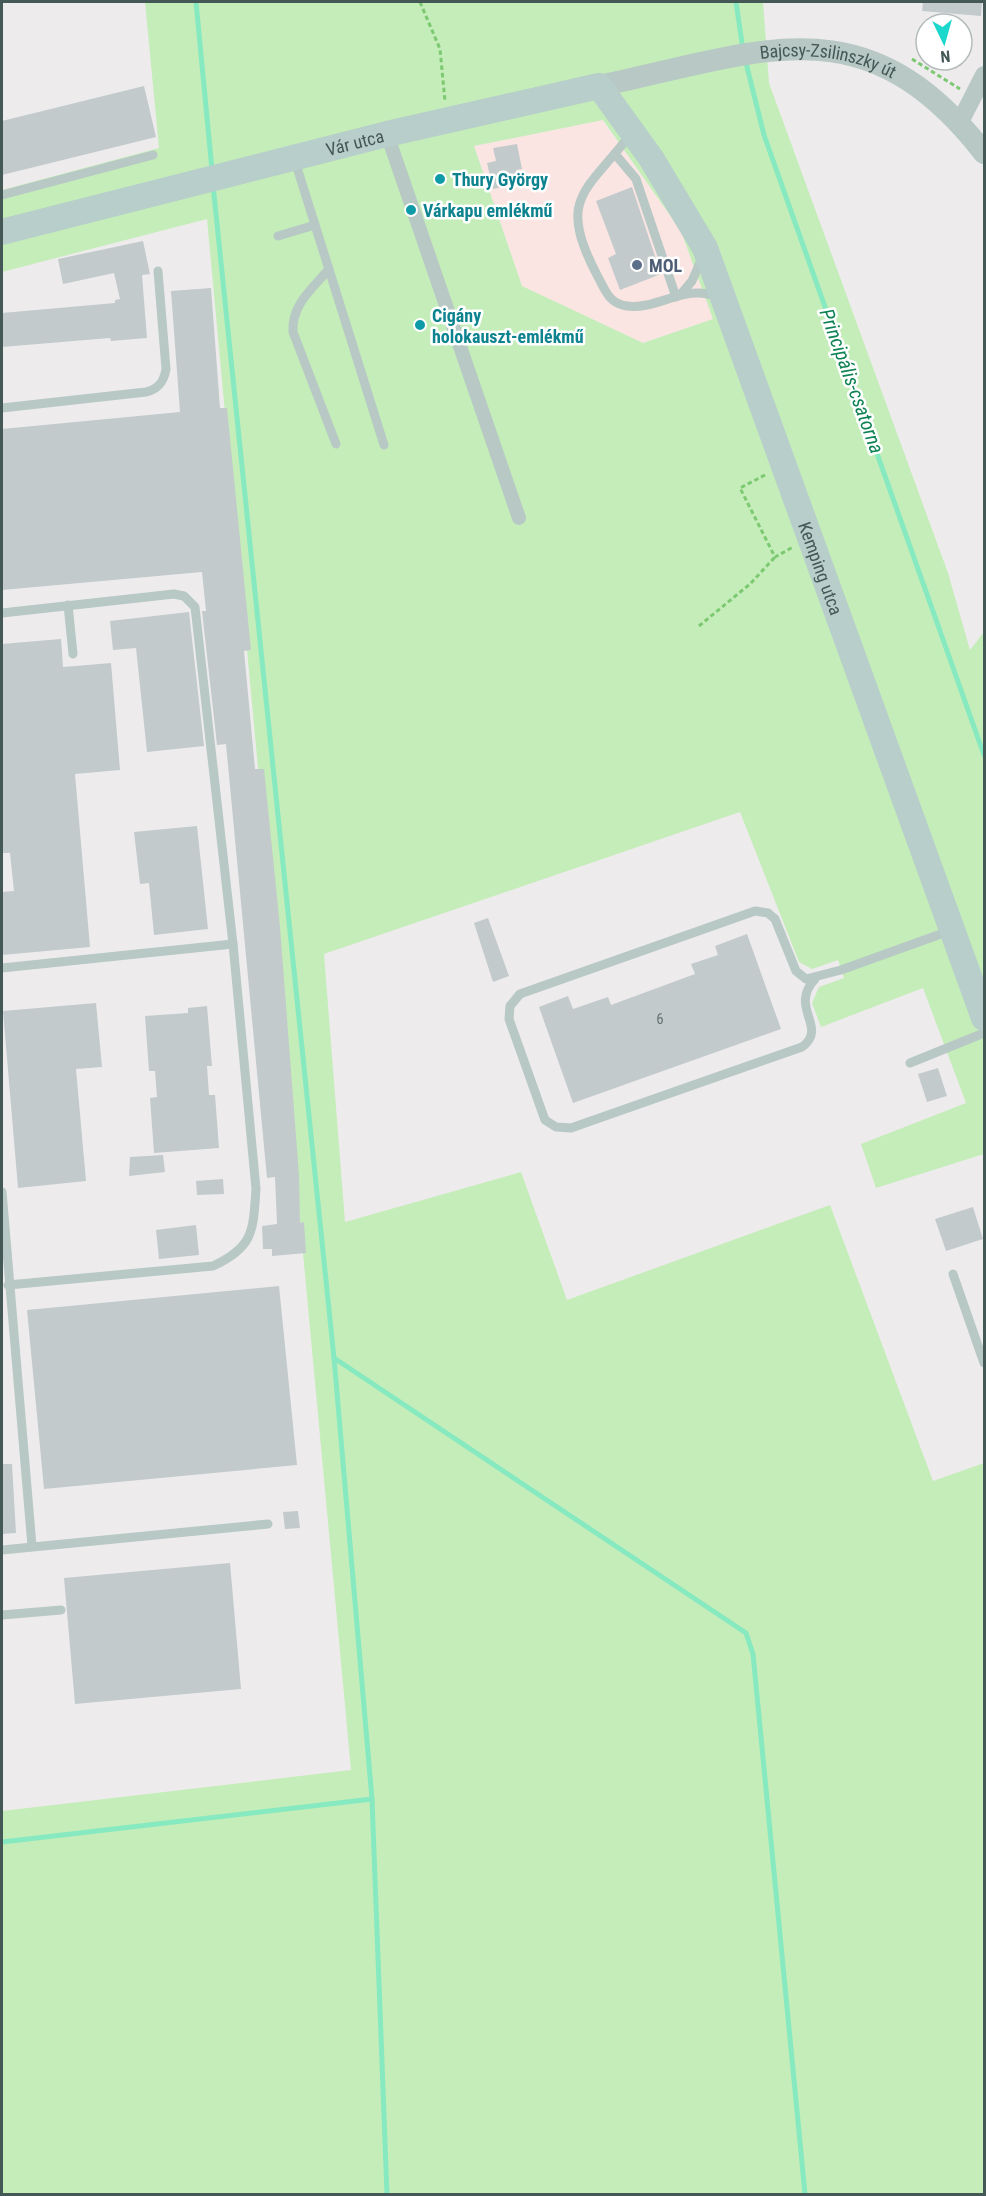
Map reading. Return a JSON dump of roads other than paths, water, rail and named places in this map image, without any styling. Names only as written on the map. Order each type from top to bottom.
[{"type":"main road","name":"Kemping utca","points":[[599,86],[634,131],[705,248],[726,300],[984,1018]]},
{"type":"main road","name":"Vár utca","points":[[2,232],[387,134],[599,86]]},
{"type":"street","name":"Bajcsy-Zsilinszky út","points":[[712,62],[767,50],[829,50],[876,62],[918,86],[960,122],[984,153]]},
{"type":"street","name":"Vár utca","points":[[599,86],[712,62]]},
{"type":"street","points":[[960,122],[984,75]]},
{"type":"street","points":[[387,134],[519,518]]},
{"type":"lane","points":[[634,131],[582,192],[578,222],[588,258],[613,302],[638,306],[679,295],[711,294],[726,300]]},
{"type":"lane","points":[[615,154],[636,179],[679,295]]},
{"type":"lane","points":[[2,195],[153,155]]},
{"type":"lane","points":[[295,158],[384,445]]},
{"type":"lane","points":[[278,236],[315,225]]},
{"type":"lane","points":[[679,295],[692,281],[705,248]]},
{"type":"lane","points":[[330,269],[296,309],[292,320],[294,332],[336,444]]},
{"type":"lane","points":[[2,408],[147,392],[157,388],[164,380],[166,369],[158,272]]},
{"type":"lane","points":[[2,613],[174,594],[184,596],[195,607],[233,944],[256,1189],[254,1215],[247,1241],[235,1256],[213,1266],[8,1285]]},
{"type":"lane","points":[[68,605],[73,654]]},
{"type":"lane","points":[[815,979],[804,992],[804,1002],[812,1030],[809,1041],[802,1047],[571,1128],[556,1127],[545,1120],[509,1019],[510,1006],[520,994],[755,910],[768,913],[775,920],[798,975],[806,979],[815,979],[953,930]]},
{"type":"lane","points":[[2,968],[233,944]]},
{"type":"lane","points":[[910,1062],[984,1033]]},
{"type":"lane","points":[[2,1192],[8,1285],[32,1546]]},
{"type":"lane","points":[[953,1274],[984,1363]]},
{"type":"lane","points":[[2,1322],[12,1321]]},
{"type":"lane","points":[[2,1550],[268,1524]]},
{"type":"lane","points":[[2,1615],[61,1610]]},
{"type":"waterway","points":[[196,2],[212,170]]},
{"type":"waterway","name":"Principális-csatorna","points":[[736,2],[743,50]]},
{"type":"waterway","name":"Principális-csatorna","points":[[745,59],[764,135],[984,755]]},
{"type":"waterway","points":[[213,185],[334,1358],[372,1799],[387,2194]]},
{"type":"waterway","points":[[334,1358],[746,1633],[753,1654],[805,2194]]},
{"type":"waterway","points":[[2,1842],[372,1799]]},
{"type":"place","name":"Thury György","points":[[440,179]]},
{"type":"place","name":"Várkapu emlékmű","points":[[411,210]]},
{"type":"place","name":"MOL","points":[[637,265]]},
{"type":"place","name":"Cigány holokauszt-emlékmű","points":[[420,325]]}]
